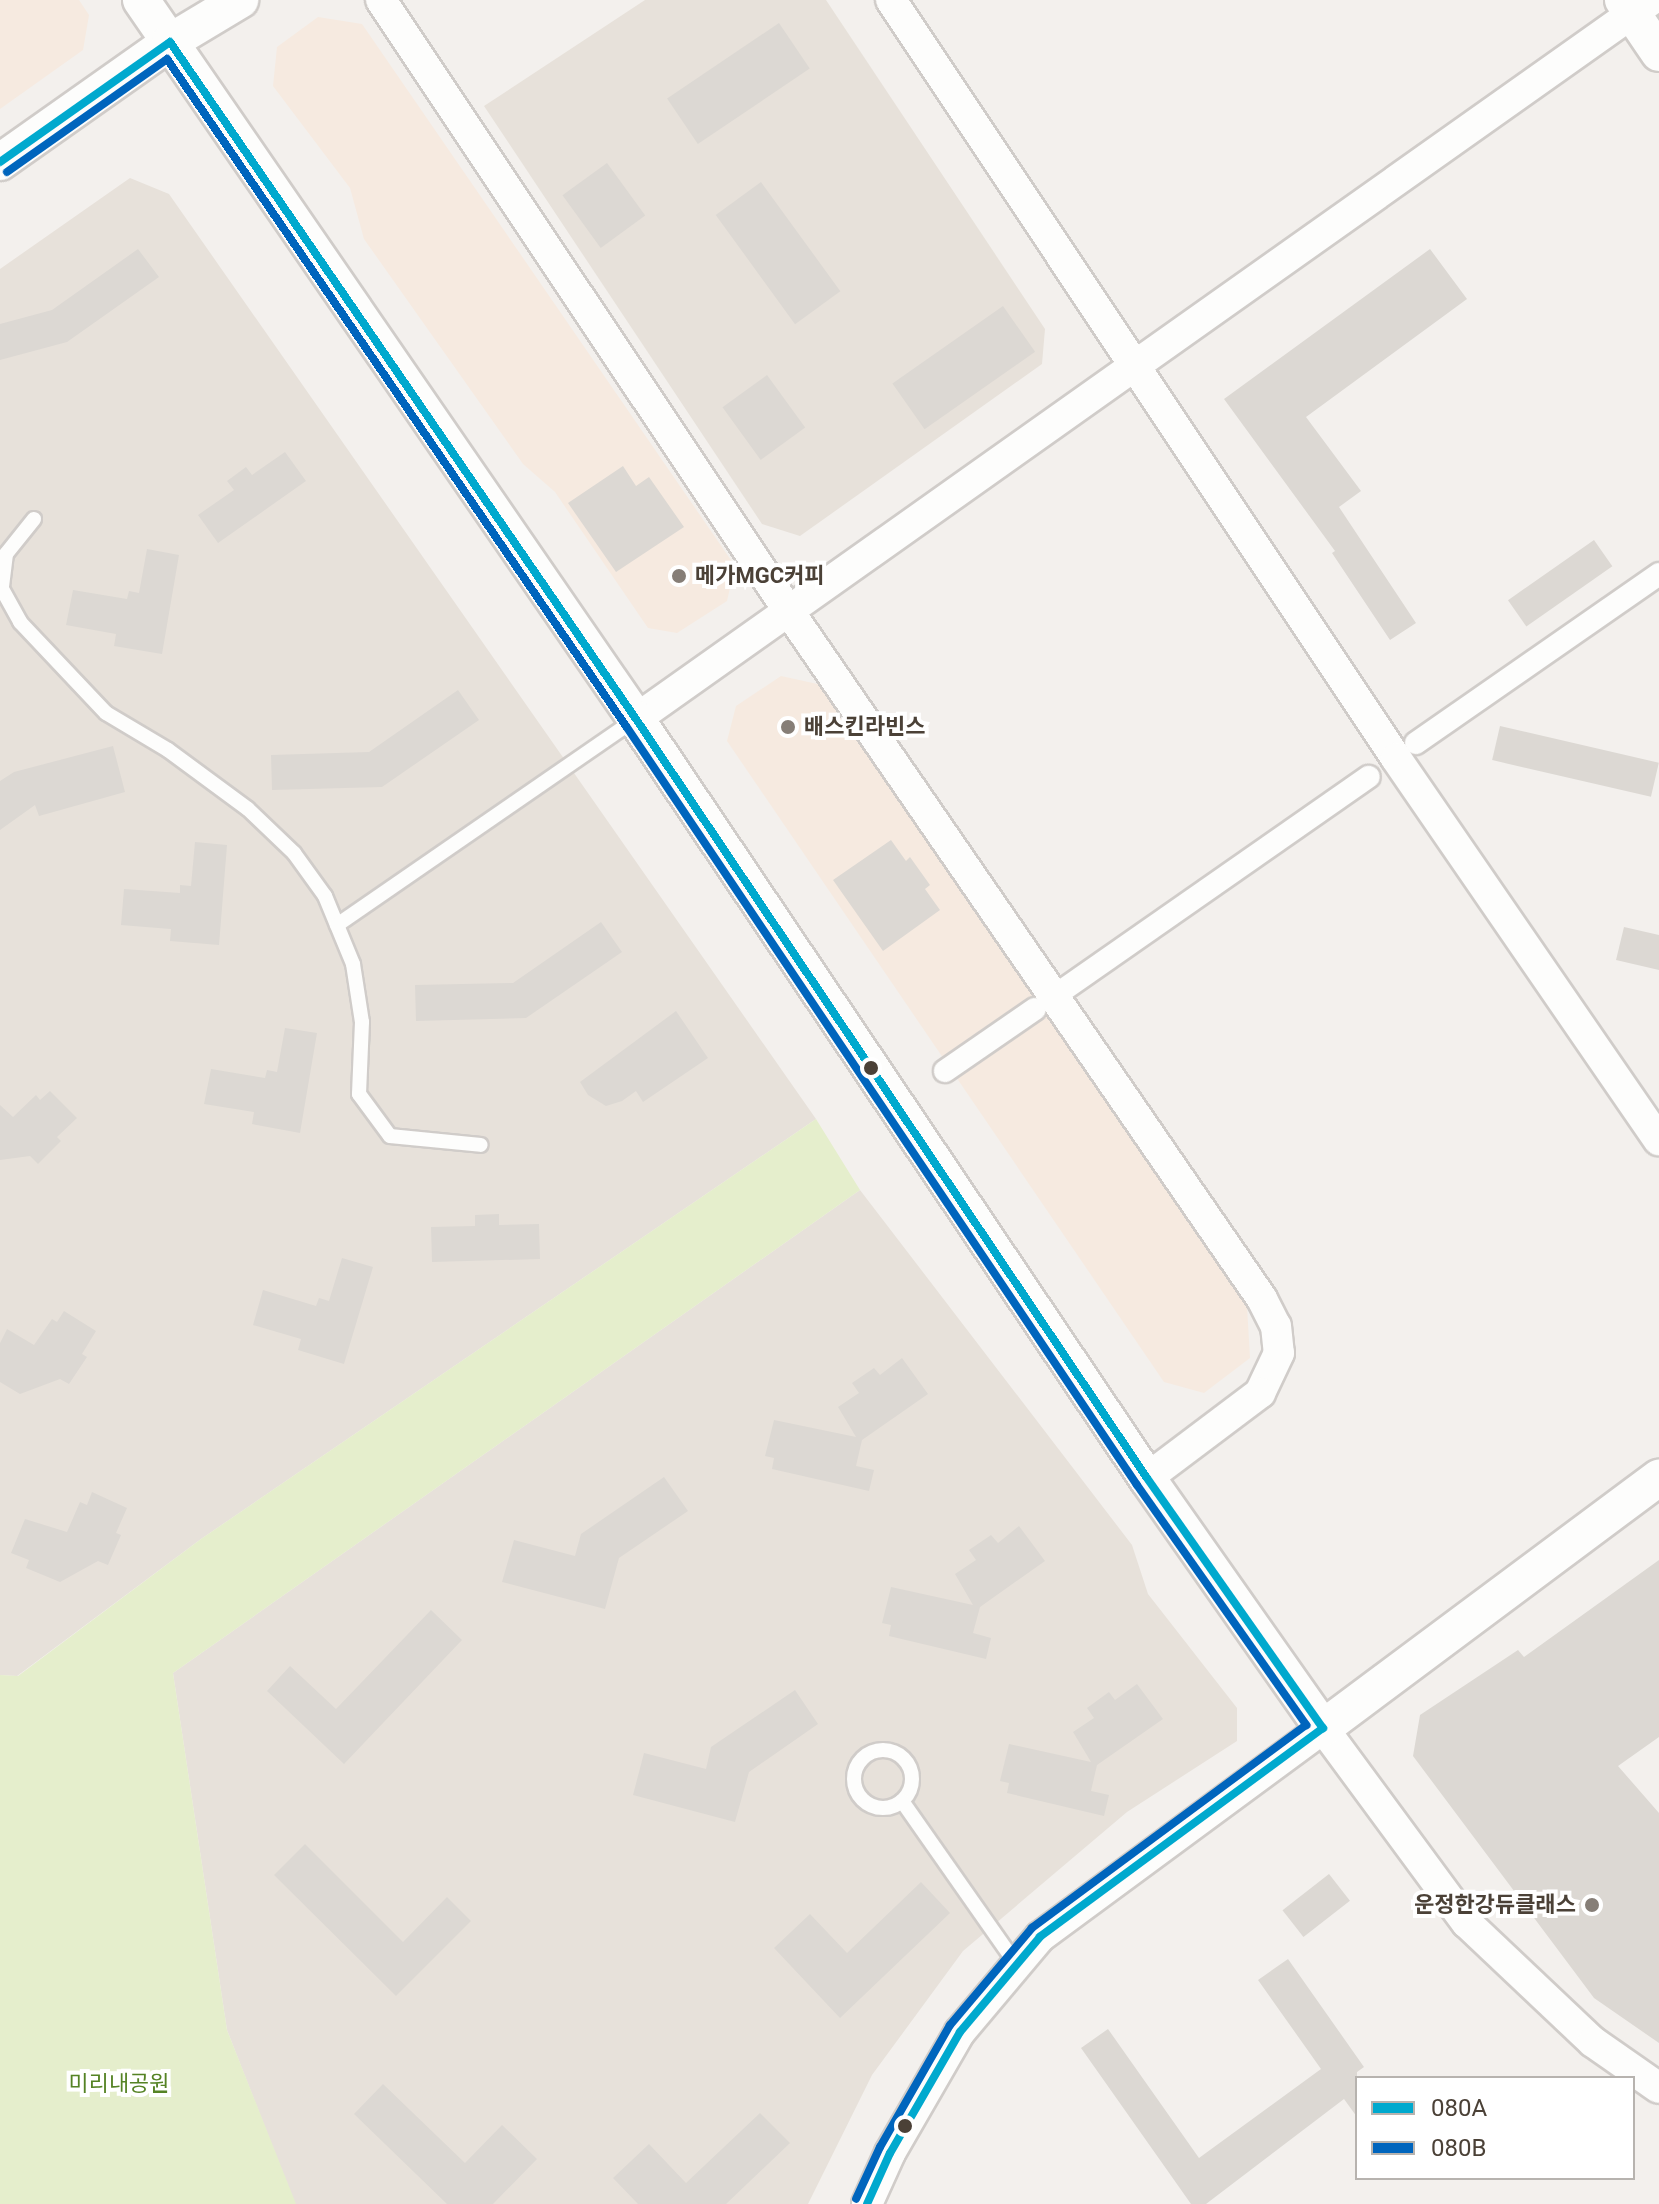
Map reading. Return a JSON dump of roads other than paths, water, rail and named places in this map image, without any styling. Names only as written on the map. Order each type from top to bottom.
[{"type":"street","points":[[141,0],[636,719],[1147,1478],[1323,1728],[1467,1923],[1593,2042],[1659,2088]]},
{"type":"street","points":[[0,162],[170,42],[240,0]]},
{"type":"street","points":[[381,0],[788,610],[1262,1299],[1276,1326],[1279,1353],[1260,1393],[1147,1478]]},
{"type":"street","points":[[891,0],[1396,758],[1659,1140]]},
{"type":"street","points":[[636,719],[1635,4],[1659,53]]},
{"type":"street","points":[[1416,743],[1659,574]]},
{"type":"street","points":[[1066,988],[1369,777]]},
{"type":"street","points":[[945,1071],[1035,1009]]},
{"type":"street","points":[[867,2204],[890,2153],[960,2032],[1040,1937],[1659,1478]]},
{"type":"lane","points":[[34,519],[6,554],[2,589],[20,622],[106,713],[168,750],[248,809],[294,853],[325,896],[353,964],[362,1022],[359,1094],[390,1136],[481,1145]]},
{"type":"lane","points":[[337,925],[636,719]]},
{"type":"lane","points":[[879,1750],[889,1750],[905,1759],[910,1767],[911,1785],[902,1801],[884,1808],[865,1802],[854,1786],[854,1776],[862,1758],[879,1750]]},
{"type":"lane","points":[[902,1801],[1017,1965]]},
{"type":"place","name":"메가MGC커피","points":[[679,576]]},
{"type":"place","name":"배스킨라빈스","points":[[788,727]]},
{"type":"place","name":"운정한강듀클래스","points":[[1592,1905]]},
{"type":"park label","name":"미리내공원","points":[[119,2084]]}]
